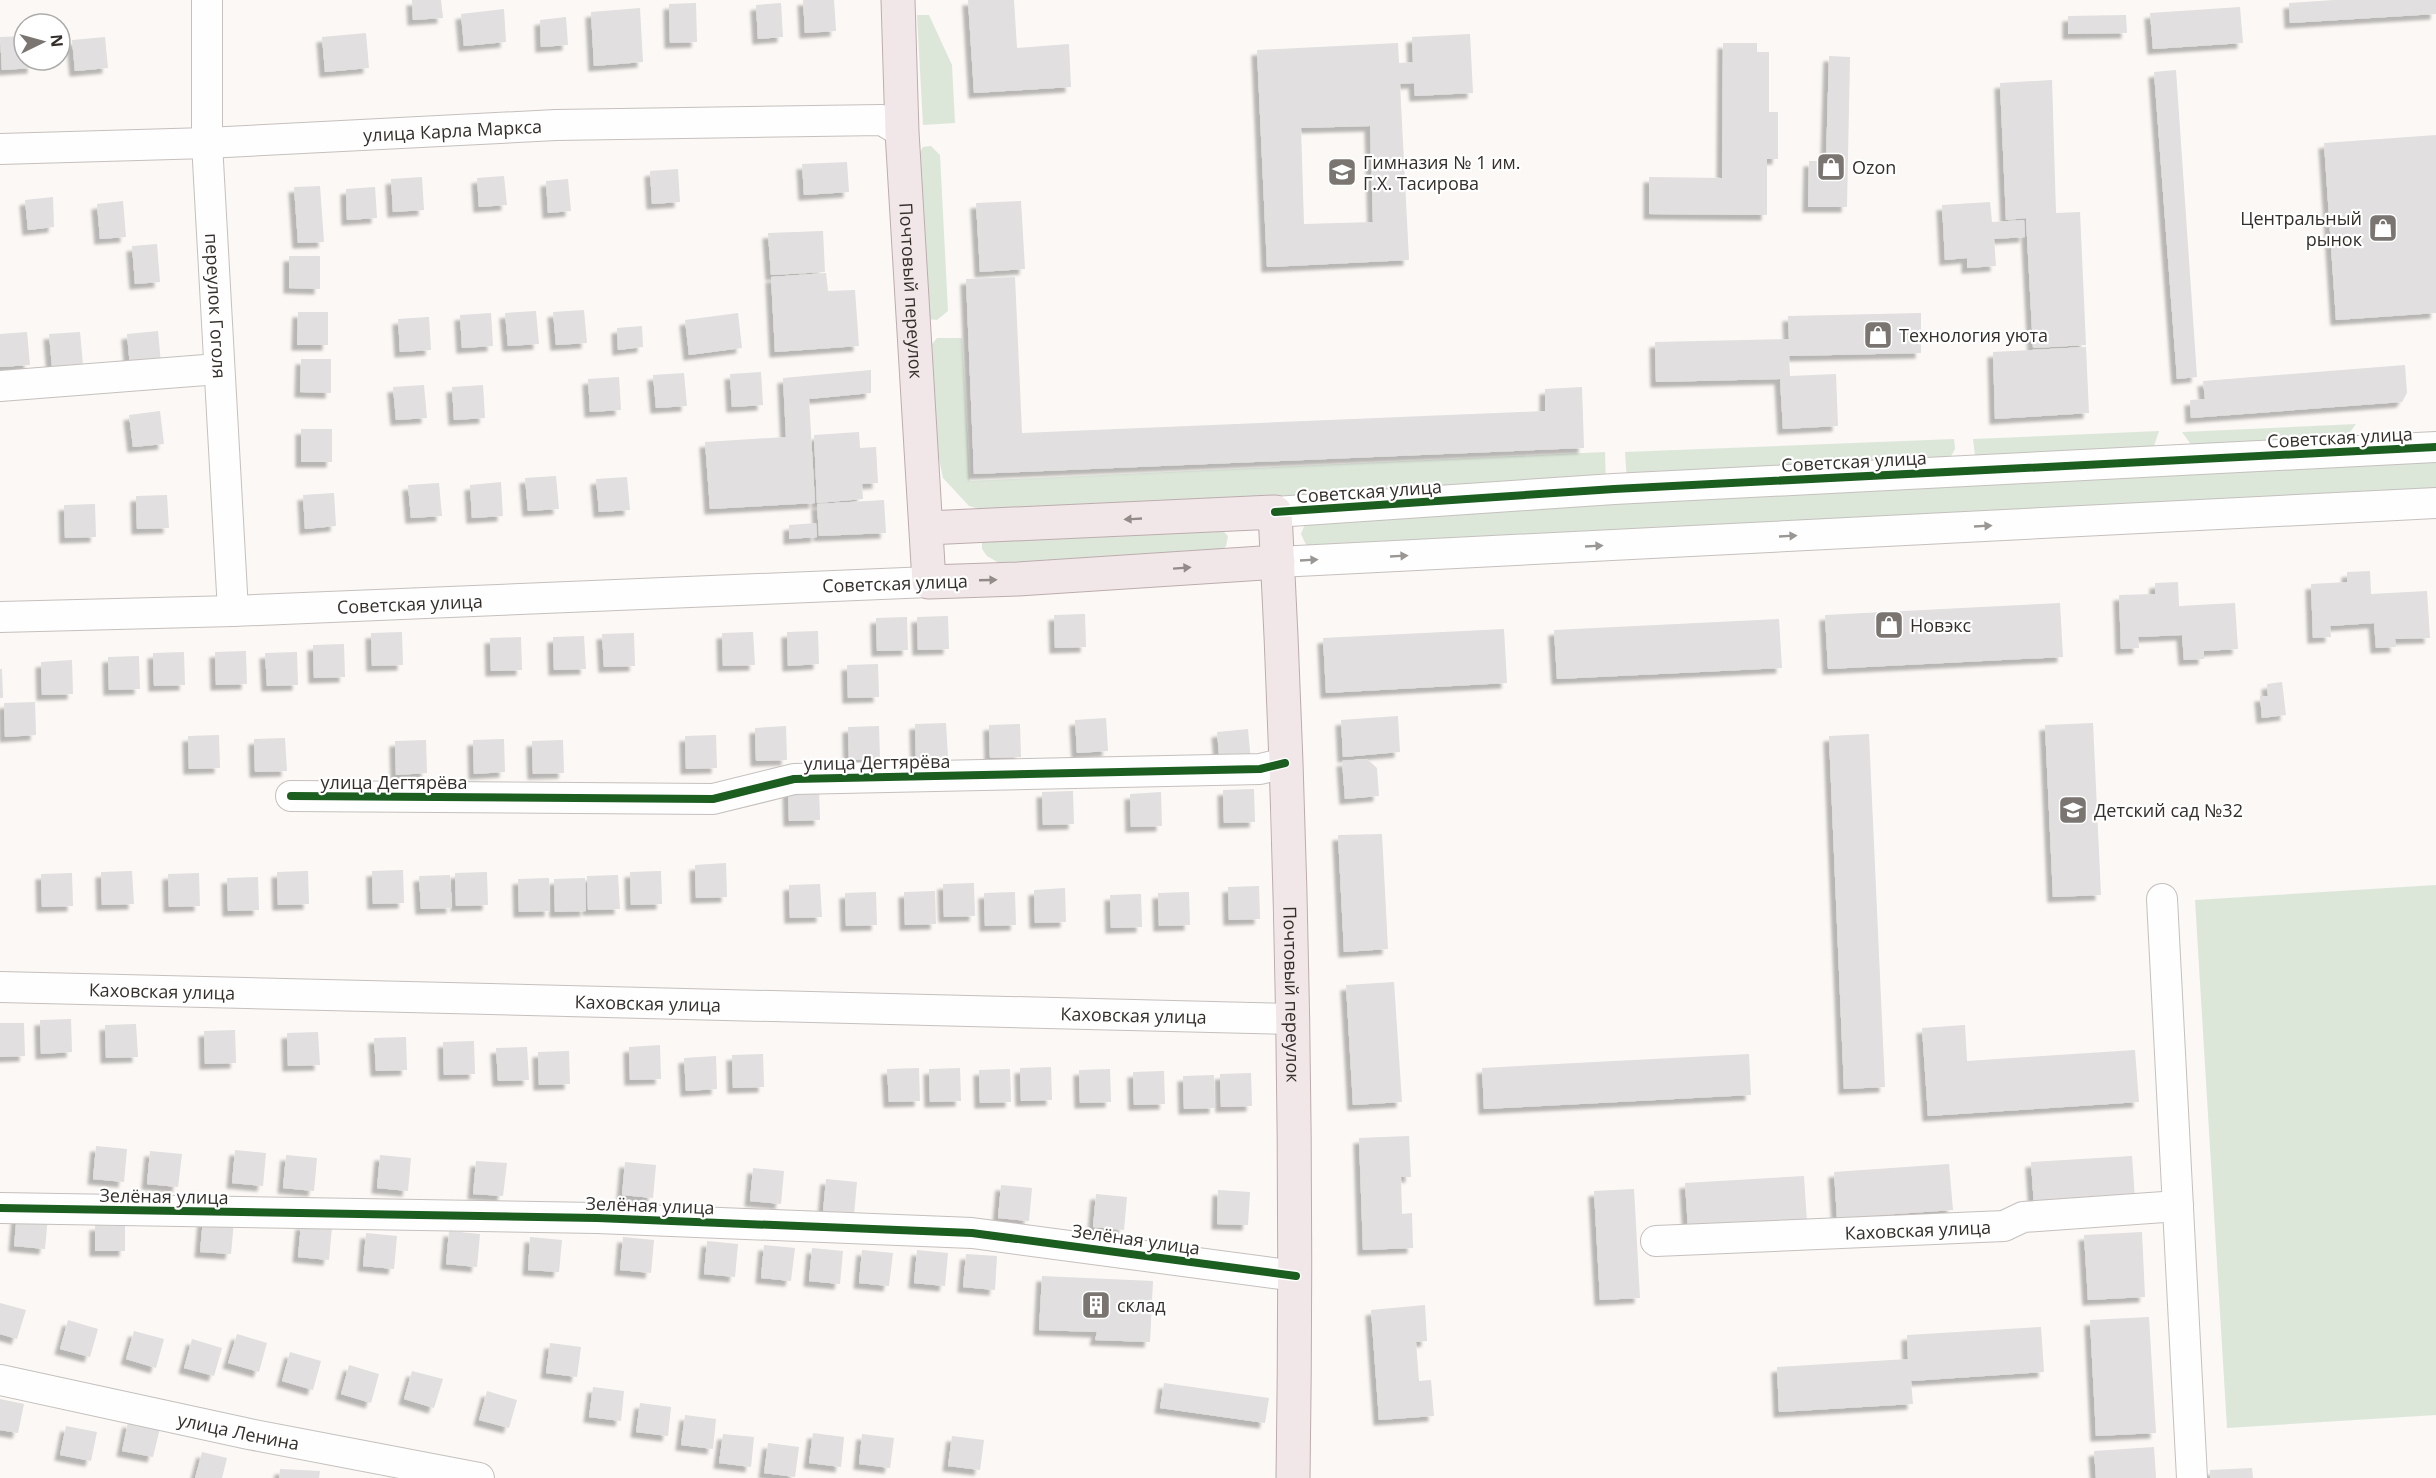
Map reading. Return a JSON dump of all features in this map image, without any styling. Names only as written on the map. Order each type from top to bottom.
[{"type":"main road","name":"Почтовый переулок","points":[[898,0],[902,132],[929,582]]},
{"type":"main road","name":"Почтовый переулок","points":[[1275,512],[1294,1019],[1296,1276],[1293,1478]]},
{"type":"main road","name":"Советская улица","points":[[927,528],[1275,512]]},
{"type":"main road","name":"Советская улица","points":[[929,582],[1018,579],[1278,562]]},
{"type":"street","name":"переулок Гоголя","points":[[207,0],[207,143],[233,611]]},
{"type":"street","name":"улица Карла Маркса","points":[[0,149],[207,143],[556,125],[882,120],[902,132]]},
{"type":"street","points":[[0,386],[218,369]]},
{"type":"street","name":"Советская улица","points":[[1275,512],[1614,489],[2436,447]]},
{"type":"street","name":"Советская улица","points":[[1278,562],[2436,502]]},
{"type":"street","name":"Советская улица","points":[[0,617],[233,611],[929,582]]},
{"type":"street","name":"улица Дегтярёва","points":[[291,796],[713,799],[794,779],[1260,769],[1285,763]]},
{"type":"street","points":[[2162,899],[2192,1478]]},
{"type":"street","name":"Каховская улица","points":[[0,987],[1294,1019]]},
{"type":"street","name":"Каховская улица","points":[[1656,1241],[2004,1226],[2023,1217],[2178,1206]]},
{"type":"street","name":"Зелёная улица","points":[[0,1208],[597,1218],[972,1233],[1296,1276]]},
{"type":"street","name":"улица Ленина","points":[[0,1380],[249,1434],[479,1478]]},
{"type":"shaded area","points":[[917,15],[929,15],[952,65],[955,123],[923,125]]},
{"type":"shaded area","points":[[931,146],[940,155],[948,311],[937,320],[928,319],[919,154],[923,147]]},
{"type":"shaded area","points":[[937,338],[962,338],[970,481],[1605,452],[1606,483],[994,513],[969,506],[943,478],[937,450],[932,344]]},
{"type":"shaded area","points":[[2356,424],[2340,446],[2197,453],[2182,432]]},
{"type":"shaded area","points":[[2159,431],[2151,455],[1976,464],[1973,439]]},
{"type":"shaded area","points":[[1954,439],[1955,449],[1950,458],[1627,482],[1625,452]]},
{"type":"shaded area","points":[[2436,459],[2436,490],[1307,547],[1301,534],[1306,521],[1318,516]]},
{"type":"shaded area","points":[[1219,527],[1228,536],[1226,546],[1221,552],[1038,569],[999,563],[987,556],[982,549],[982,542]]},
{"type":"shaded area","points":[[2436,885],[2436,1415],[2227,1428],[2195,900]]},
{"type":"building","points":[[412,0],[441,0],[443,18],[413,20]]},
{"type":"building","points":[[803,0],[834,0],[836,31],[805,33]]},
{"type":"building","points":[[968,0],[1014,0],[1017,48],[1069,44],[1071,87],[974,93]]},
{"type":"building","points":[[2334,0],[2436,0],[2436,14],[2290,23],[2289,3]]},
{"type":"building","points":[[696,3],[697,42],[670,43],[669,4]]},
{"type":"building","points":[[781,3],[783,37],[758,39],[756,5]]},
{"type":"building","points":[[2240,7],[2243,43],[2153,49],[2150,13]]},
{"type":"building","points":[[640,8],[643,62],[594,66],[591,12]]},
{"type":"building","points":[[504,9],[506,42],[464,46],[461,14]]},
{"type":"building","points":[[2126,15],[2127,33],[2068,34],[2068,16]]},
{"type":"building","points":[[566,17],[568,45],[541,47],[540,20]]},
{"type":"building","points":[[366,33],[369,68],[325,72],[322,37]]},
{"type":"building","points":[[1470,34],[1473,93],[1415,96],[1414,83],[1400,84],[1409,260],[1267,267],[1257,50],[1398,43],[1399,63],[1413,62],[1412,37]],"holes":[[[1370,126],[1373,222],[1304,224],[1301,128]]]},
{"type":"building","points":[[12,36],[12,69],[2,70],[0,37]]},
{"type":"building","points":[[105,37],[108,68],[75,71],[72,40]]},
{"type":"building","points":[[1723,43],[1757,43],[1757,52],[1769,52],[1769,112],[1778,112],[1778,159],[1767,159],[1767,215],[1649,214],[1649,177],[1722,178]]},
{"type":"building","points":[[1829,56],[1850,57],[1847,207],[1808,207],[1809,161],[1826,161]]},
{"type":"building","points":[[2176,70],[2197,377],[2177,379],[2154,72]]},
{"type":"building","points":[[2052,80],[2056,213],[2080,212],[2086,345],[2033,348],[2026,218],[2006,220],[2000,83]]},
{"type":"building","name":"Центральный рынок","points":[[2436,135],[2436,313],[2336,320],[2324,143]]},
{"type":"building","points":[[847,162],[849,192],[804,195],[802,164]]},
{"type":"building","points":[[678,169],[680,202],[652,204],[650,171]]},
{"type":"building","points":[[504,176],[507,205],[479,207],[477,178]]},
{"type":"building","points":[[422,177],[424,210],[393,212],[391,179]]},
{"type":"building","points":[[568,179],[571,211],[548,213],[546,181]]},
{"type":"building","points":[[320,186],[324,242],[298,243],[294,187]]},
{"type":"building","points":[[375,187],[377,218],[347,220],[346,189]]},
{"type":"building","points":[[53,197],[54,227],[28,230],[25,200]]},
{"type":"building","points":[[123,201],[126,237],[100,239],[97,204]]},
{"type":"building","points":[[1021,201],[1025,269],[980,272],[976,203]]},
{"type":"building","points":[[1990,202],[1992,222],[2024,220],[2025,237],[1994,239],[1996,266],[1967,268],[1967,258],[1945,260],[1942,205]]},
{"type":"building","points":[[823,231],[825,272],[771,275],[768,233]]},
{"type":"building","points":[[157,244],[160,282],[135,284],[132,246]]},
{"type":"building","points":[[289,256],[320,256],[320,289],[289,288]]},
{"type":"building","points":[[826,273],[828,291],[855,290],[859,346],[775,352],[771,277]]},
{"type":"building","points":[[1015,277],[1022,433],[1545,411],[1545,389],[1582,387],[1584,448],[974,474],[966,279]]},
{"type":"building","points":[[584,310],[587,343],[556,345],[553,312]]},
{"type":"building","points":[[536,311],[539,344],[508,346],[505,313]]},
{"type":"building","points":[[298,312],[328,312],[328,345],[297,345]]},
{"type":"building","points":[[491,313],[493,346],[462,348],[460,315]]},
{"type":"building","points":[[738,313],[742,348],[689,355],[685,320]]},
{"type":"building","points":[[1921,313],[1921,353],[1789,356],[1790,376],[1836,374],[1838,426],[1783,429],[1780,379],[1656,382],[1655,342],[1789,339],[1788,316]]},
{"type":"building","points":[[429,317],[431,350],[400,352],[398,319]]},
{"type":"building","points":[[642,326],[643,347],[618,350],[617,328]]},
{"type":"building","points":[[158,331],[161,364],[130,367],[127,334]]},
{"type":"building","points":[[27,332],[30,365],[0,367],[0,334]]},
{"type":"building","points":[[80,332],[83,365],[52,367],[49,334]]},
{"type":"building","points":[[2086,347],[2089,413],[1995,419],[1993,352]]},
{"type":"building","points":[[301,359],[331,359],[331,393],[300,392]]},
{"type":"building","points":[[2405,365],[2407,393],[2402,402],[2191,418],[2190,400],[2205,399],[2203,381]]},
{"type":"building","points":[[871,370],[871,393],[809,399],[815,503],[710,509],[705,442],[786,437],[783,378]]},
{"type":"building","points":[[761,372],[763,405],[732,407],[730,374]]},
{"type":"building","points":[[684,373],[687,406],[656,408],[653,375]]},
{"type":"building","points":[[619,377],[621,410],[590,412],[588,379]]},
{"type":"building","points":[[424,385],[427,418],[396,420],[393,387]]},
{"type":"building","points":[[483,385],[485,418],[454,420],[452,387]]},
{"type":"building","points":[[160,411],[164,444],[133,447],[129,415]]},
{"type":"building","points":[[301,429],[332,429],[332,462],[301,462]]},
{"type":"building","points":[[859,432],[860,448],[876,447],[878,483],[862,484],[863,499],[817,503],[814,435]]},
{"type":"building","points":[[556,476],[559,509],[528,511],[525,478]]},
{"type":"building","points":[[627,477],[630,510],[599,512],[596,479]]},
{"type":"building","points":[[501,482],[503,516],[472,518],[470,485]]},
{"type":"building","points":[[439,483],[442,516],[411,518],[408,485]]},
{"type":"building","points":[[334,493],[336,526],[305,529],[303,495]]},
{"type":"building","points":[[167,495],[169,528],[137,529],[136,496]]},
{"type":"building","points":[[884,500],[886,533],[819,536],[817,504]]},
{"type":"building","points":[[95,504],[96,537],[65,538],[64,505]]},
{"type":"building","points":[[816,523],[817,537],[789,539],[789,525]]},
{"type":"building","points":[[2370,571],[2371,594],[2427,591],[2430,638],[2395,639],[2396,647],[2376,648],[2374,623],[2330,626],[2331,637],[2313,638],[2311,584],[2347,582],[2347,572]]},
{"type":"building","points":[[2178,582],[2179,606],[2235,603],[2238,649],[2204,651],[2204,659],[2184,660],[2182,635],[2138,637],[2139,648],[2121,649],[2119,595],[2155,594],[2155,583]]},
{"type":"building","points":[[2060,603],[2063,657],[1828,669],[1825,615]]},
{"type":"building","points":[[1085,614],[1086,647],[1055,648],[1054,615]]},
{"type":"building","points":[[948,616],[949,649],[918,650],[917,617]]},
{"type":"building","points":[[907,617],[908,650],[877,651],[876,618]]},
{"type":"building","points":[[1779,619],[1782,668],[1557,679],[1554,630]]},
{"type":"building","points":[[1504,629],[1507,683],[1326,693],[1323,638]]},
{"type":"building","points":[[818,631],[819,664],[788,666],[787,632]]},
{"type":"building","points":[[402,632],[403,665],[372,666],[371,633]]},
{"type":"building","points":[[753,632],[755,665],[723,666],[722,633]]},
{"type":"building","points":[[634,633],[635,666],[604,667],[602,634]]},
{"type":"building","points":[[584,636],[586,669],[554,670],[553,637]]},
{"type":"building","points":[[521,637],[522,670],[491,671],[490,638]]},
{"type":"building","points":[[344,644],[345,677],[314,678],[313,645]]},
{"type":"building","points":[[246,651],[247,684],[216,685],[215,652]]},
{"type":"building","points":[[184,652],[185,685],[154,686],[153,653]]},
{"type":"building","points":[[297,652],[298,685],[267,686],[265,653]]},
{"type":"building","points":[[139,656],[140,689],[109,690],[108,657]]},
{"type":"building","points":[[72,660],[73,694],[42,695],[41,662]]},
{"type":"building","points":[[878,664],[879,697],[848,698],[847,665]]},
{"type":"building","points":[[0,669],[2,669],[3,698],[0,698]]},
{"type":"building","points":[[2282,682],[2286,715],[2262,718],[2260,696],[2268,696],[2267,684]]},
{"type":"building","points":[[35,702],[36,735],[5,737],[4,703]]},
{"type":"building","points":[[1398,716],[1400,752],[1343,757],[1341,720]]},
{"type":"building","points":[[1106,718],[1108,751],[1077,753],[1075,720]]},
{"type":"building","points":[[946,723],[948,757],[916,758],[915,724]]},
{"type":"building","name":"Детский сад №32","points":[[2093,723],[2101,895],[2053,897],[2045,725]]},
{"type":"building","points":[[1020,724],[1021,757],[990,758],[989,725]]},
{"type":"building","points":[[786,726],[787,760],[756,761],[755,728]]},
{"type":"building","points":[[879,726],[880,759],[849,760],[848,727]]},
{"type":"building","points":[[1248,729],[1251,762],[1220,765],[1217,732]]},
{"type":"building","points":[[1869,734],[1885,1087],[1844,1089],[1829,736]]},
{"type":"building","points":[[219,735],[220,768],[189,769],[188,736]]},
{"type":"building","points":[[716,735],[717,768],[686,769],[685,736]]},
{"type":"building","points":[[285,738],[287,771],[255,772],[254,739]]},
{"type":"building","points":[[504,739],[505,772],[474,774],[473,740]]},
{"type":"building","points":[[426,740],[427,773],[396,775],[395,741]]},
{"type":"building","points":[[563,740],[564,773],[533,774],[532,741]]},
{"type":"building","points":[[1367,759],[1377,768],[1379,796],[1345,799],[1342,761]]},
{"type":"building","points":[[819,787],[820,820],[789,821],[788,788]]},
{"type":"building","points":[[1254,789],[1255,822],[1224,823],[1223,790]]},
{"type":"building","points":[[1073,791],[1074,824],[1043,825],[1042,792]]},
{"type":"building","points":[[1161,792],[1162,826],[1131,827],[1130,794]]},
{"type":"building","points":[[1382,834],[1388,949],[1344,952],[1338,835]]},
{"type":"building","points":[[726,863],[727,897],[696,898],[695,865]]},
{"type":"building","points":[[403,870],[404,903],[373,904],[372,871]]},
{"type":"building","points":[[132,871],[134,904],[102,905],[101,872]]},
{"type":"building","points":[[308,871],[309,904],[278,905],[277,872]]},
{"type":"building","points":[[661,871],[662,904],[631,905],[630,872]]},
{"type":"building","points":[[487,872],[488,905],[456,906],[455,873]]},
{"type":"building","points":[[72,873],[73,906],[42,907],[41,874]]},
{"type":"building","points":[[199,873],[200,906],[169,907],[168,874]]},
{"type":"building","points":[[450,875],[452,908],[421,909],[419,876]]},
{"type":"building","points":[[618,875],[620,909],[588,910],[587,876]]},
{"type":"building","points":[[258,877],[259,910],[228,911],[227,878]]},
{"type":"building","points":[[549,878],[550,911],[519,912],[518,879]]},
{"type":"building","points":[[585,878],[586,911],[555,912],[554,879]]},
{"type":"building","points":[[974,883],[975,916],[944,917],[943,884]]},
{"type":"building","points":[[820,884],[822,917],[790,918],[789,885]]},
{"type":"building","points":[[1259,886],[1260,919],[1229,920],[1228,887]]},
{"type":"building","points":[[1065,888],[1066,922],[1035,923],[1034,890]]},
{"type":"building","points":[[935,891],[936,924],[905,925],[904,892]]},
{"type":"building","points":[[876,892],[877,925],[846,926],[845,893]]},
{"type":"building","points":[[1015,892],[1016,925],[985,926],[984,893]]},
{"type":"building","points":[[1189,892],[1190,925],[1159,926],[1158,893]]},
{"type":"building","points":[[1141,894],[1142,927],[1111,928],[1110,895]]},
{"type":"building","points":[[1394,982],[1402,1102],[1353,1105],[1346,985]]},
{"type":"building","points":[[71,1019],[72,1052],[41,1054],[40,1020]]},
{"type":"building","points":[[0,1023],[24,1023],[25,1056],[0,1057]]},
{"type":"building","points":[[136,1024],[138,1057],[106,1058],[105,1025]]},
{"type":"building","points":[[1965,1025],[1967,1061],[2135,1050],[2139,1102],[1928,1116],[1922,1028]]},
{"type":"building","points":[[235,1030],[236,1063],[205,1064],[204,1031]]},
{"type":"building","points":[[318,1032],[320,1065],[288,1066],[287,1033]]},
{"type":"building","points":[[406,1037],[407,1070],[376,1071],[374,1038]]},
{"type":"building","points":[[474,1041],[475,1074],[444,1075],[443,1042]]},
{"type":"building","points":[[660,1045],[661,1079],[630,1080],[629,1047]]},
{"type":"building","points":[[527,1047],[529,1080],[498,1081],[496,1048]]},
{"type":"building","points":[[569,1051],[570,1084],[539,1085],[538,1052]]},
{"type":"building","points":[[763,1054],[764,1087],[733,1088],[732,1055]]},
{"type":"building","points":[[1749,1054],[1751,1095],[1484,1109],[1482,1068]]},
{"type":"building","points":[[716,1056],[717,1089],[686,1091],[684,1058]]},
{"type":"building","points":[[1051,1067],[1052,1100],[1021,1101],[1020,1068]]},
{"type":"building","points":[[919,1068],[920,1101],[889,1102],[887,1069]]},
{"type":"building","points":[[960,1068],[961,1101],[930,1102],[929,1069]]},
{"type":"building","points":[[1010,1069],[1011,1102],[980,1103],[979,1070]]},
{"type":"building","points":[[1110,1069],[1111,1102],[1080,1103],[1079,1070]]},
{"type":"building","points":[[1164,1071],[1165,1104],[1134,1105],[1133,1072]]},
{"type":"building","points":[[1251,1073],[1252,1106],[1221,1107],[1220,1074]]},
{"type":"building","points":[[1214,1075],[1215,1108],[1184,1109],[1183,1076]]},
{"type":"building","points":[[1409,1136],[1411,1177],[1401,1177],[1402,1214],[1412,1213],[1413,1248],[1363,1250],[1359,1138]]},
{"type":"building","points":[[96,1146],[127,1149],[124,1182],[93,1179]]},
{"type":"building","points":[[235,1150],[266,1153],[263,1186],[232,1183]]},
{"type":"building","points":[[150,1151],[182,1154],[178,1187],[147,1184]]},
{"type":"building","points":[[286,1155],[317,1158],[314,1191],[283,1188]]},
{"type":"building","points":[[380,1155],[411,1158],[408,1191],[377,1188]]},
{"type":"building","points":[[2132,1156],[2135,1199],[2034,1206],[2031,1162]]},
{"type":"building","points":[[476,1161],[507,1163],[503,1196],[473,1194]]},
{"type":"building","points":[[625,1162],[656,1165],[653,1198],[622,1195]]},
{"type":"building","points":[[1949,1164],[1953,1210],[1837,1218],[1834,1172]]},
{"type":"building","points":[[753,1168],[784,1171],[781,1204],[750,1201]]},
{"type":"building","points":[[1804,1176],[1807,1222],[1688,1229],[1685,1183]]},
{"type":"building","points":[[826,1179],[857,1182],[854,1215],[823,1212]]},
{"type":"building","points":[[1001,1185],[1032,1188],[1029,1221],[998,1218]]},
{"type":"building","points":[[1634,1189],[1640,1298],[1600,1300],[1594,1191]]},
{"type":"building","points":[[1218,1190],[1250,1192],[1248,1225],[1217,1224]]},
{"type":"building","points":[[1096,1194],[1127,1197],[1124,1230],[1093,1227]]},
{"type":"building","points":[[17,1213],[48,1216],[45,1249],[14,1246]]},
{"type":"building","points":[[203,1219],[234,1221],[231,1254],[200,1252]]},
{"type":"building","points":[[301,1224],[332,1227],[329,1260],[298,1257]]},
{"type":"building","points":[[95,1225],[125,1226],[125,1251],[95,1251]]},
{"type":"building","points":[[449,1231],[480,1234],[477,1267],[446,1264]]},
{"type":"building","points":[[2142,1232],[2145,1297],[2088,1300],[2084,1235]]},
{"type":"building","points":[[366,1233],[397,1236],[394,1269],[363,1266]]},
{"type":"building","points":[[530,1237],[562,1240],[559,1272],[528,1270]]},
{"type":"building","points":[[623,1237],[654,1240],[651,1273],[620,1270]]},
{"type":"building","points":[[707,1241],[738,1244],[735,1277],[704,1274]]},
{"type":"building","points":[[764,1245],[795,1248],[791,1281],[761,1278]]},
{"type":"building","points":[[812,1248],[843,1251],[840,1284],[809,1281]]},
{"type":"building","points":[[862,1250],[893,1253],[889,1286],[859,1283]]},
{"type":"building","points":[[917,1250],[948,1253],[945,1286],[914,1283]]},
{"type":"building","points":[[966,1254],[997,1256],[995,1290],[963,1287]]},
{"type":"building","name":"склад","points":[[1042,1276],[1153,1281],[1150,1342],[1095,1340],[1097,1332],[1039,1330]]},
{"type":"building","points":[[0,1303],[26,1310],[17,1339],[0,1334]]},
{"type":"building","points":[[1425,1305],[1427,1341],[1416,1342],[1419,1381],[1431,1380],[1434,1416],[1379,1420],[1371,1310]]},
{"type":"building","points":[[2149,1317],[2156,1433],[2096,1436],[2090,1320]]},
{"type":"building","points":[[68,1320],[98,1329],[90,1357],[60,1349]]},
{"type":"building","points":[[2041,1327],[2044,1372],[1911,1381],[1913,1404],[1779,1412],[1777,1367],[1908,1359],[1907,1335]]},
{"type":"building","points":[[134,1331],[164,1339],[156,1368],[126,1359]]},
{"type":"building","points":[[237,1334],[267,1343],[259,1372],[228,1363]]},
{"type":"building","points":[[192,1339],[222,1348],[214,1376],[184,1368]]},
{"type":"building","points":[[550,1343],[581,1347],[577,1377],[546,1373]]},
{"type":"building","points":[[290,1352],[321,1361],[313,1390],[282,1381]]},
{"type":"building","points":[[349,1365],[379,1374],[371,1403],[341,1394]]},
{"type":"building","points":[[412,1371],[443,1379],[434,1408],[404,1399]]},
{"type":"building","points":[[1164,1383],[1269,1398],[1265,1423],[1160,1408]]},
{"type":"building","points":[[593,1387],[624,1391],[621,1421],[589,1417]]},
{"type":"building","points":[[487,1391],[517,1400],[509,1428],[479,1420]]},
{"type":"building","points":[[0,1399],[24,1404],[18,1433],[0,1430]]},
{"type":"building","points":[[640,1403],[671,1407],[668,1436],[636,1432]]},
{"type":"building","points":[[685,1415],[716,1419],[713,1449],[681,1445]]},
{"type":"building","points":[[128,1422],[160,1428],[153,1457],[122,1451]]},
{"type":"building","points":[[66,1426],[97,1432],[91,1461],[60,1455]]},
{"type":"building","points":[[813,1433],[844,1437],[841,1467],[809,1463]]},
{"type":"building","points":[[723,1434],[754,1437],[751,1467],[719,1463]]},
{"type":"building","points":[[862,1434],[894,1438],[890,1468],[859,1464]]},
{"type":"building","points":[[952,1436],[984,1440],[980,1470],[948,1466]]},
{"type":"building","points":[[768,1443],[799,1447],[795,1477],[764,1473]]},
{"type":"building","points":[[2154,1447],[2156,1478],[2096,1478],[2094,1451]]},
{"type":"building","points":[[202,1452],[227,1458],[222,1478],[195,1478]]},
{"type":"building","points":[[2252,1468],[2253,1478],[2210,1478],[2210,1470]]},
{"type":"building","points":[[280,1469],[320,1471],[319,1478],[279,1478]]},
{"type":"cycle path","points":[[1275,512],[1614,489],[2436,447]]},
{"type":"cycle path","points":[[291,796],[713,799],[794,779],[1260,769],[1285,763]]},
{"type":"cycle path","points":[[0,1208],[597,1218],[972,1233],[1296,1276]]},
{"type":"place","name":"Ozon","points":[[1831,167]]},
{"type":"place","name":"Гимназия № 1 им. Г.Х. Тасирова","points":[[1342,172]]},
{"type":"place","name":"Центральный рынок","points":[[2383,228]]},
{"type":"place","name":"Технология уюта","points":[[1878,335]]},
{"type":"place","name":"Новэкс","points":[[1889,625]]},
{"type":"place","name":"Детский сад №32","points":[[2073,810]]},
{"type":"place","name":"склад","points":[[1096,1305]]}]
